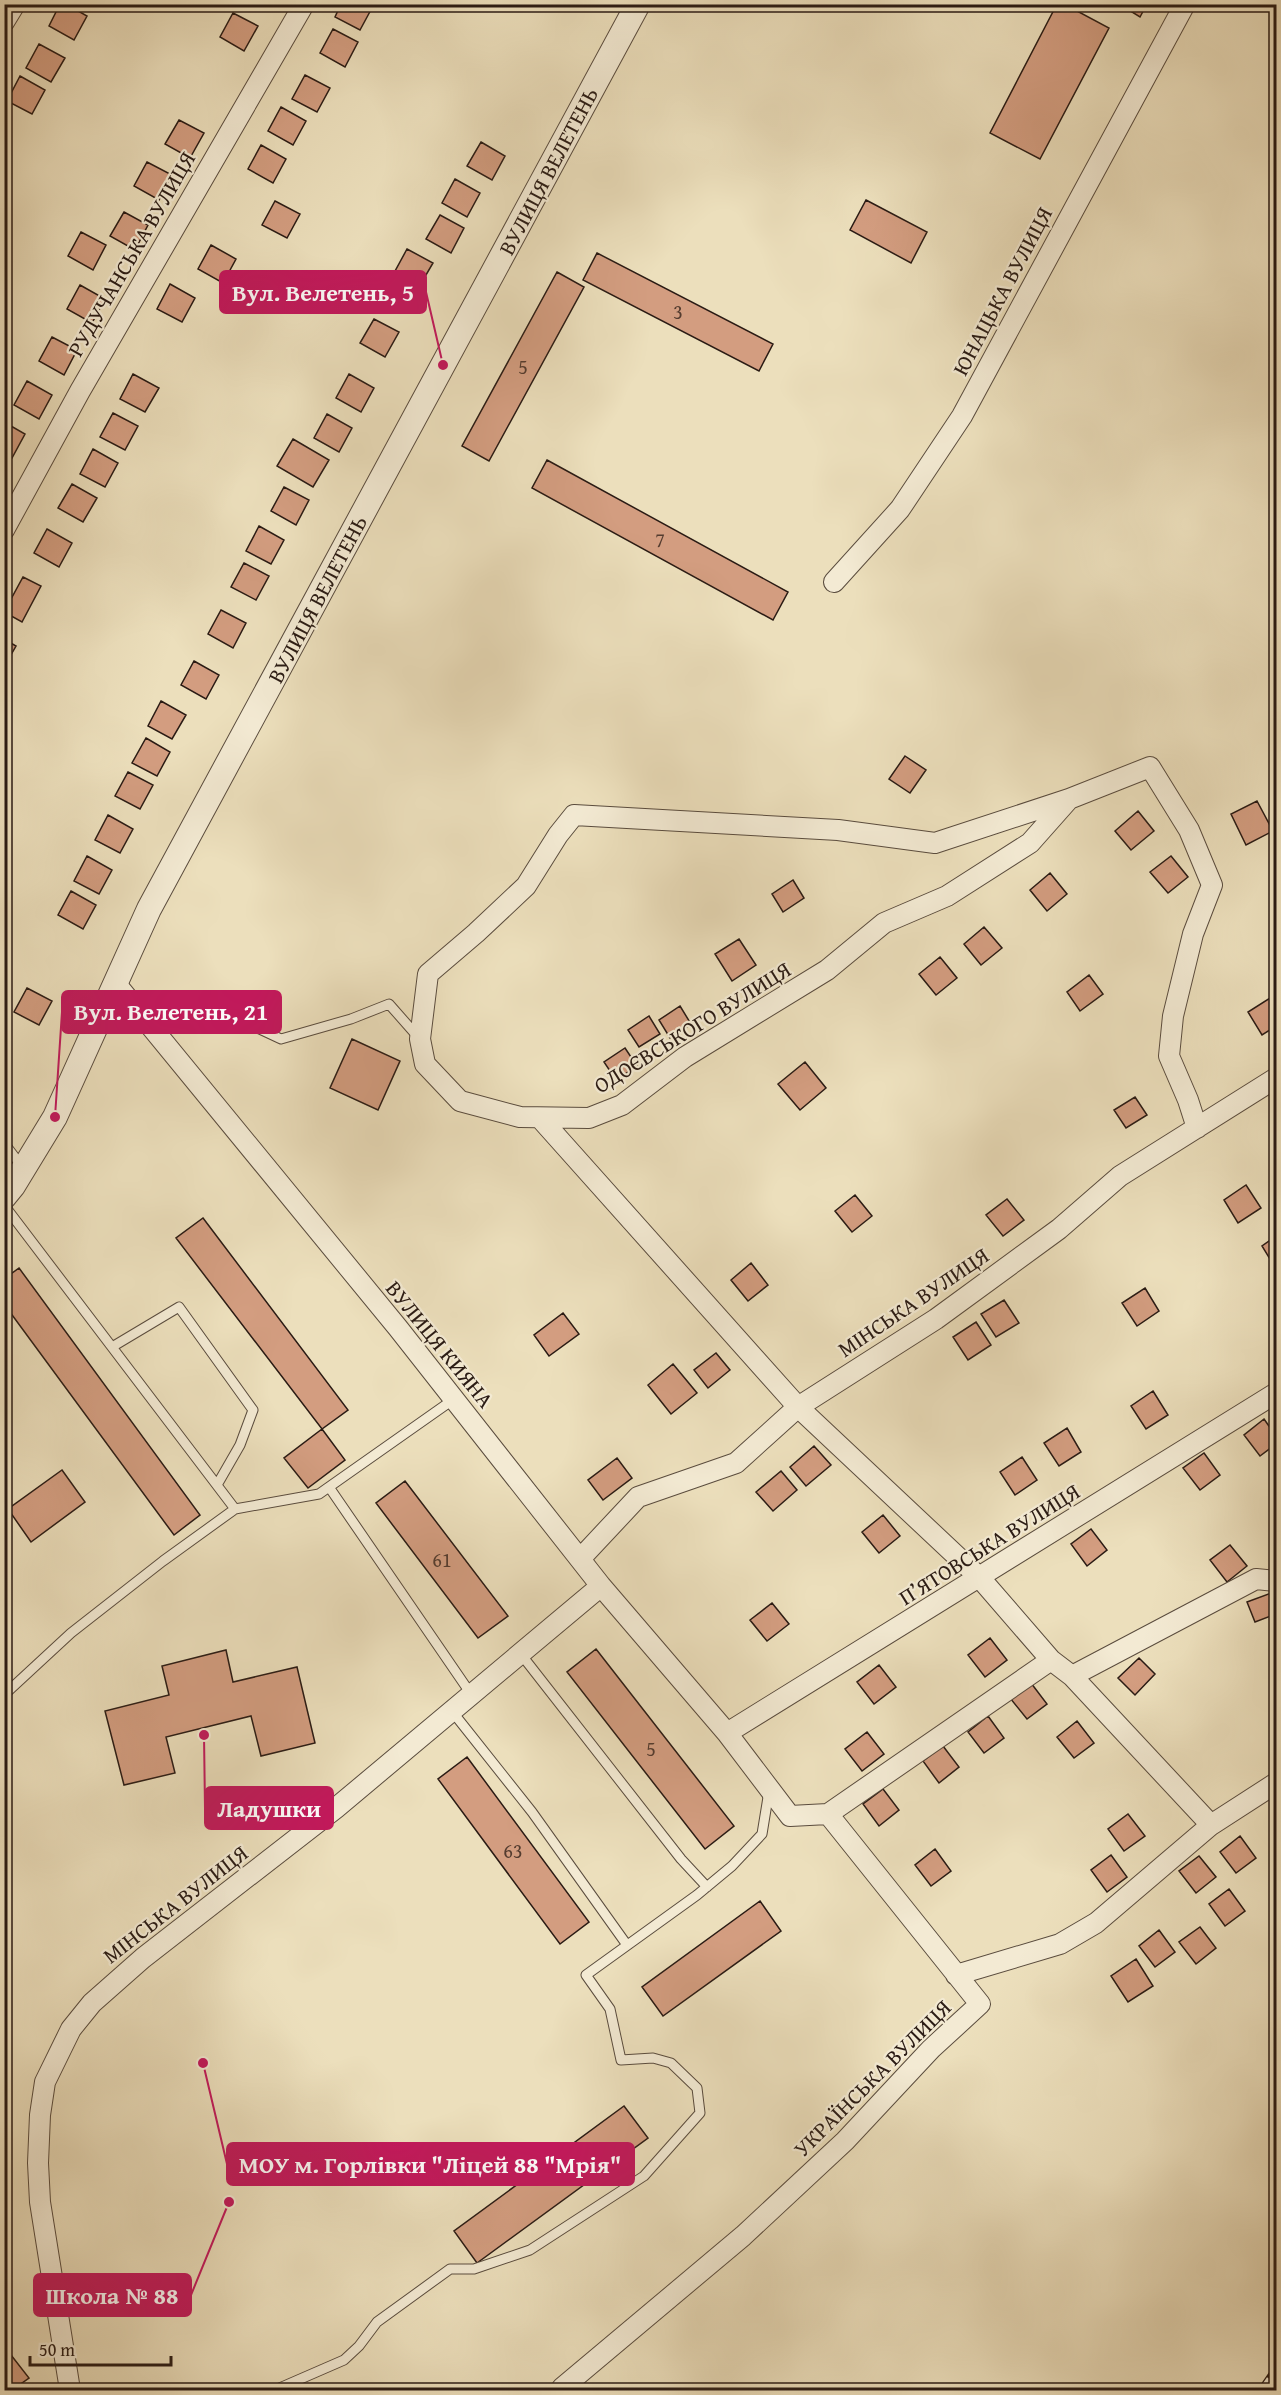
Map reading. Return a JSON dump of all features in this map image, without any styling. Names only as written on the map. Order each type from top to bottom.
[{"type":"street","points":[[4,22],[15,4]]},
{"type":"street","name":"РУДУЧАНСЬКА ВУЛИЦЯ","points":[[4,530],[80,391],[304,4]]},
{"type":"street","name":"ВУЛИЦЯ ВЕЛЕТЕНЬ","points":[[4,1197],[24,1169],[55,1117],[149,909],[638,4]]},
{"type":"street","name":"ЮНАЦЬКА ВУЛИЦЯ","points":[[834,582],[900,509],[962,416],[1185,4]]},
{"type":"street","name":"ОДОЄВСЬКОГО ВУЛИЦЯ","points":[[1069,799],[1030,843],[947,896],[884,922],[827,970],[685,1057],[622,1105],[589,1118],[520,1117],[460,1101],[425,1064],[420,1039],[428,974],[476,933],[526,885],[574,814],[838,830],[935,843],[1069,799],[1150,767],[1189,830],[1212,885],[1193,934],[1173,1016],[1169,1056],[1197,1128]]},
{"type":"street","name":"ВУЛИЦЯ КИЯНА","points":[[116,984],[454,1399],[601,1586],[727,1733]]},
{"type":"street","name":"МІНСЬКА ВУЛИЦЯ","points":[[580,1559],[638,1497],[736,1463],[798,1407],[936,1319],[1059,1228],[1120,1176],[1276,1078]]},
{"type":"street","points":[[540,1118],[798,1407],[980,1578],[1051,1660],[1072,1676],[1210,1825]]},
{"type":"street","name":"П’ЯТОВСЬКА ВУЛИЦЯ","points":[[727,1733],[1276,1393]]},
{"type":"street","points":[[1072,1676],[1256,1579],[1276,1581]]},
{"type":"street","name":"МІНСЬКА ВУЛИЦЯ","points":[[70,2391],[40,2202],[40,2115],[45,2082],[71,2029],[92,2003],[124,1974],[336,1808],[601,1586]]},
{"type":"street","points":[[727,1733],[790,1816],[828,1814],[1051,1660]]},
{"type":"street","points":[[956,1974],[1060,1944],[1096,1923],[1210,1825],[1276,1783]]},
{"type":"street","name":"УКРАЇНСЬКА ВУЛИЦЯ","points":[[563,2391],[562,2388],[743,2236],[845,2141],[931,2049],[981,2004],[828,1814]]},
{"type":"lane","points":[[204,1003],[281,1039],[351,1019],[389,1004],[420,1039]]},
{"type":"lane","points":[[4,1143],[24,1169]]},
{"type":"lane","points":[[4,1205],[235,1509]]},
{"type":"lane","points":[[112,1347],[179,1307],[253,1410],[240,1445],[217,1485]]},
{"type":"lane","points":[[4,1695],[71,1633],[163,1561],[235,1509],[319,1494],[454,1399]]},
{"type":"lane","points":[[329,1487],[471,1694]]},
{"type":"lane","points":[[520,1653],[681,1859],[707,1887]]},
{"type":"lane","points":[[451,1710],[532,1812],[627,1945]]},
{"type":"lane","points":[[275,2391],[344,2360],[359,2346],[377,2322],[450,2269],[474,2269],[530,2250],[644,2176],[700,2113],[697,2088],[671,2063],[653,2058],[621,2060],[610,2009],[586,1975],[707,1887],[732,1866],[762,1834],[770,1789]]},
{"type":"building","points":[[60,4],[66,4],[87,16],[74,40],[49,26]]},
{"type":"building","points":[[341,4],[373,6],[360,30],[335,17]]},
{"type":"building","points":[[1057,4],[1064,4],[1109,28],[1040,159],[990,133]]},
{"type":"building","points":[[1119,4],[1147,4],[1140,17]]},
{"type":"building","points":[[233,13],[258,26],[244,51],[220,37]]},
{"type":"building","points":[[333,29],[358,42],[345,67],[320,53]]},
{"type":"building","points":[[39,44],[65,58],[51,82],[26,68]]},
{"type":"building","points":[[305,75],[330,88],[317,112],[292,99]]},
{"type":"building","points":[[20,76],[45,90],[32,114],[7,101]]},
{"type":"building","points":[[281,107],[306,121],[293,145],[268,131]]},
{"type":"building","points":[[179,120],[204,133],[190,158],[165,144]]},
{"type":"building","points":[[481,142],[505,156],[492,180],[467,166]]},
{"type":"building","points":[[261,145],[286,159],[273,183],[248,169]]},
{"type":"building","points":[[147,162],[172,175],[159,200],[134,186]]},
{"type":"building","points":[[455,179],[480,193],[467,217],[442,203]]},
{"type":"building","points":[[866,200],[927,232],[911,263],[850,230]]},
{"type":"building","points":[[275,201],[300,214],[287,238],[262,225]]},
{"type":"building","points":[[124,212],[148,225],[135,250],[110,236]]},
{"type":"building","points":[[440,215],[464,228],[451,253],[426,239]]},
{"type":"building","points":[[81,232],[106,245],[93,270],[68,256]]},
{"type":"building","points":[[211,245],[236,259],[223,283],[198,269]]},
{"type":"building","points":[[407,249],[433,263],[419,287],[394,273]]},
{"type":"building","points":[[597,253],[773,344],[759,371],[583,280]]},
{"type":"building","points":[[557,272],[584,287],[489,461],[462,446]]},
{"type":"building","points":[[170,284],[195,298],[182,322],[157,309]]},
{"type":"building","points":[[80,285],[105,299],[92,323],[67,309]]},
{"type":"building","points":[[374,319],[399,332],[385,357],[360,343]]},
{"type":"building","points":[[52,337],[77,350],[64,375],[39,361]]},
{"type":"building","points":[[133,374],[159,388],[145,412],[120,399]]},
{"type":"building","points":[[349,374],[374,388],[361,412],[336,398]]},
{"type":"building","points":[[27,381],[52,395],[39,419],[14,405]]},
{"type":"building","points":[[113,413],[138,426],[125,450],[100,437]]},
{"type":"building","points":[[327,414],[352,428],[339,452],[314,438]]},
{"type":"building","points":[[4,422],[25,434],[12,458],[4,454]]},
{"type":"building","points":[[293,439],[329,460],[313,487],[277,466]]},
{"type":"building","points":[[93,449],[118,463],[105,487],[80,474]]},
{"type":"building","points":[[547,460],[788,592],[773,620],[532,488]]},
{"type":"building","points":[[72,484],[97,498],[83,522],[58,508]]},
{"type":"building","points":[[284,487],[309,500],[296,525],[271,511]]},
{"type":"building","points":[[259,526],[284,540],[271,564],[246,551]]},
{"type":"building","points":[[47,529],[72,543],[59,567],[34,553]]},
{"type":"building","points":[[244,563],[269,576],[256,600],[231,587]]},
{"type":"building","points":[[23,577],[41,586],[22,622],[4,612]]},
{"type":"building","points":[[221,610],[246,623],[233,648],[208,634]]},
{"type":"building","points":[[4,639],[16,646],[4,667]]},
{"type":"building","points":[[194,661],[219,675],[206,699],[181,685]]},
{"type":"building","points":[[161,701],[186,715],[172,739],[148,726]]},
{"type":"building","points":[[146,738],[170,752],[157,776],[132,763]]},
{"type":"building","points":[[905,756],[926,770],[910,793],[889,779]]},
{"type":"building","points":[[128,772],[153,785],[140,809],[115,796]]},
{"type":"building","points":[[1257,801],[1273,831],[1246,845],[1231,814]]},
{"type":"building","points":[[1138,811],[1154,831],[1131,850],[1115,831]]},
{"type":"building","points":[[108,815],[133,829],[120,853],[95,840]]},
{"type":"building","points":[[87,856],[112,870],[99,894],[74,881]]},
{"type":"building","points":[[1171,856],[1188,877],[1168,893],[1150,872]]},
{"type":"building","points":[[1050,873],[1067,894],[1047,911],[1030,890]]},
{"type":"building","points":[[793,880],[804,898],[783,912],[772,894]]},
{"type":"building","points":[[71,891],[96,905],[83,929],[58,915]]},
{"type":"building","points":[[984,927],[1002,948],[981,965],[964,944]]},
{"type":"building","points":[[739,939],[756,965],[732,981],[715,954]]},
{"type":"building","points":[[940,957],[957,978],[936,995],[919,974]]},
{"type":"building","points":[[1089,975],[1103,994],[1080,1011],[1067,992]]},
{"type":"building","points":[[27,988],[52,1001],[39,1025],[14,1012]]},
{"type":"building","points":[[1270,998],[1276,1008],[1276,1026],[1262,1035],[1248,1012]]},
{"type":"building","points":[[680,1006],[691,1024],[670,1038],[659,1020]]},
{"type":"building","points":[[649,1016],[660,1034],[639,1047],[628,1030]]},
{"type":"building","points":[[352,1039],[400,1061],[378,1110],[330,1088]]},
{"type":"building","points":[[625,1048],[637,1066],[616,1080],[604,1062]]},
{"type":"building","points":[[805,1062],[826,1088],[800,1110],[778,1084]]},
{"type":"building","points":[[1135,1097],[1147,1115],[1126,1128],[1114,1110]]},
{"type":"building","points":[[1246,1185],[1261,1208],[1238,1223],[1224,1200]]},
{"type":"building","points":[[855,1195],[872,1216],[852,1232],[835,1211]]},
{"type":"building","points":[[1007,1199],[1024,1220],[1003,1236],[986,1215]]},
{"type":"building","points":[[203,1218],[348,1410],[322,1429],[176,1238]]},
{"type":"building","points":[[1276,1236],[1276,1269],[1262,1246]]},
{"type":"building","points":[[751,1263],[768,1285],[748,1301],[731,1280]]},
{"type":"building","points":[[19,1268],[200,1515],[174,1535],[4,1304],[4,1279]]},
{"type":"building","points":[[1145,1288],[1159,1311],[1137,1326],[1122,1303]]},
{"type":"building","points":[[1004,1300],[1019,1323],[996,1337],[981,1314]]},
{"type":"building","points":[[563,1313],[579,1334],[549,1356],[534,1335]]},
{"type":"building","points":[[976,1322],[991,1345],[968,1360],[953,1337]]},
{"type":"building","points":[[716,1353],[730,1370],[708,1388],[694,1370]]},
{"type":"building","points":[[673,1364],[697,1393],[671,1414],[648,1385]]},
{"type":"building","points":[[1153,1391],[1168,1415],[1146,1429],[1131,1406]]},
{"type":"building","points":[[1264,1419],[1276,1436],[1276,1444],[1260,1456],[1244,1435]]},
{"type":"building","points":[[1067,1428],[1081,1452],[1059,1466],[1044,1443]]},
{"type":"building","points":[[322,1429],[345,1460],[308,1488],[284,1458]]},
{"type":"building","points":[[814,1446],[831,1465],[806,1486],[790,1467]]},
{"type":"building","points":[[1204,1453],[1220,1475],[1200,1490],[1183,1468]]},
{"type":"building","points":[[1022,1457],[1037,1480],[1015,1495],[1000,1472]]},
{"type":"building","points":[[617,1458],[632,1478],[603,1500],[588,1480]]},
{"type":"building","points":[[62,1470],[85,1502],[31,1542],[8,1509]]},
{"type":"building","points":[[781,1471],[797,1490],[773,1511],[756,1492]]},
{"type":"building","points":[[405,1481],[508,1616],[478,1638],[376,1503]]},
{"type":"building","points":[[883,1515],[900,1536],[879,1553],[862,1532]]},
{"type":"building","points":[[1091,1529],[1107,1550],[1087,1566],[1071,1544]]},
{"type":"building","points":[[1230,1545],[1247,1566],[1227,1582],[1210,1560]]},
{"type":"building","points":[[1274,1592],[1276,1614],[1255,1622],[1247,1602]]},
{"type":"building","points":[[772,1603],[789,1624],[767,1641],[750,1620]]},
{"type":"building","points":[[990,1638],[1007,1660],[985,1677],[968,1655]]},
{"type":"building","points":[[596,1649],[734,1826],[705,1849],[567,1672]]},
{"type":"building","points":[[226,1650],[233,1682],[297,1667],[315,1743],[261,1756],[251,1716],[166,1737],[175,1773],[124,1785],[105,1711],[169,1695],[162,1666]]},
{"type":"building","points":[[1139,1658],[1155,1674],[1135,1695],[1118,1678]]},
{"type":"building","points":[[879,1665],[896,1687],[874,1704],[857,1682]]},
{"type":"building","points":[[1031,1683],[1047,1704],[1027,1719],[1010,1698]]},
{"type":"building","points":[[988,1716],[1004,1738],[984,1753],[968,1732]]},
{"type":"building","points":[[1077,1721],[1094,1743],[1074,1758],[1057,1737]]},
{"type":"building","points":[[867,1732],[884,1754],[862,1771],[845,1749]]},
{"type":"building","points":[[943,1746],[959,1767],[939,1783],[923,1761]]},
{"type":"building","points":[[467,1757],[589,1922],[560,1944],[438,1779]]},
{"type":"building","points":[[883,1789],[899,1810],[879,1826],[863,1804]]},
{"type":"building","points":[[1128,1814],[1145,1836],[1124,1851],[1108,1829]]},
{"type":"building","points":[[1240,1836],[1256,1858],[1236,1873],[1220,1852]]},
{"type":"building","points":[[935,1849],[951,1871],[931,1886],[915,1865]]},
{"type":"building","points":[[1111,1855],[1127,1877],[1107,1892],[1091,1870]]},
{"type":"building","points":[[1199,1856],[1216,1877],[1196,1893],[1179,1871]]},
{"type":"building","points":[[1229,1889],[1245,1911],[1225,1926],[1209,1904]]},
{"type":"building","points":[[760,1901],[781,1931],[663,2016],[642,1987]]},
{"type":"building","points":[[1200,1927],[1216,1948],[1196,1964],[1179,1942]]},
{"type":"building","points":[[1159,1930],[1175,1952],[1155,1967],[1139,1946]]},
{"type":"building","points":[[1136,1959],[1153,1986],[1128,2002],[1111,1976]]},
{"type":"building","points":[[624,2106],[648,2138],[477,2263],[454,2231]]},
{"type":"building","points":[[4,2346],[29,2378],[12,2390],[4,2390]]},
{"type":"railway","points":[[1261,2390],[1276,2368]]},
{"type":"place","name":"Вул. Велетень, 5","points":[[443,365]]},
{"type":"place","name":"Вул. Велетень, 21","points":[[55,1117]]},
{"type":"place","name":"Ладушки","points":[[204,1735]]},
{"type":"place","name":"МОУ м. Горлівки \"Ліцей 88 \"Мрія\"","points":[[203,2063]]},
{"type":"place","name":"Школа № 88","points":[[229,2202]]}]
